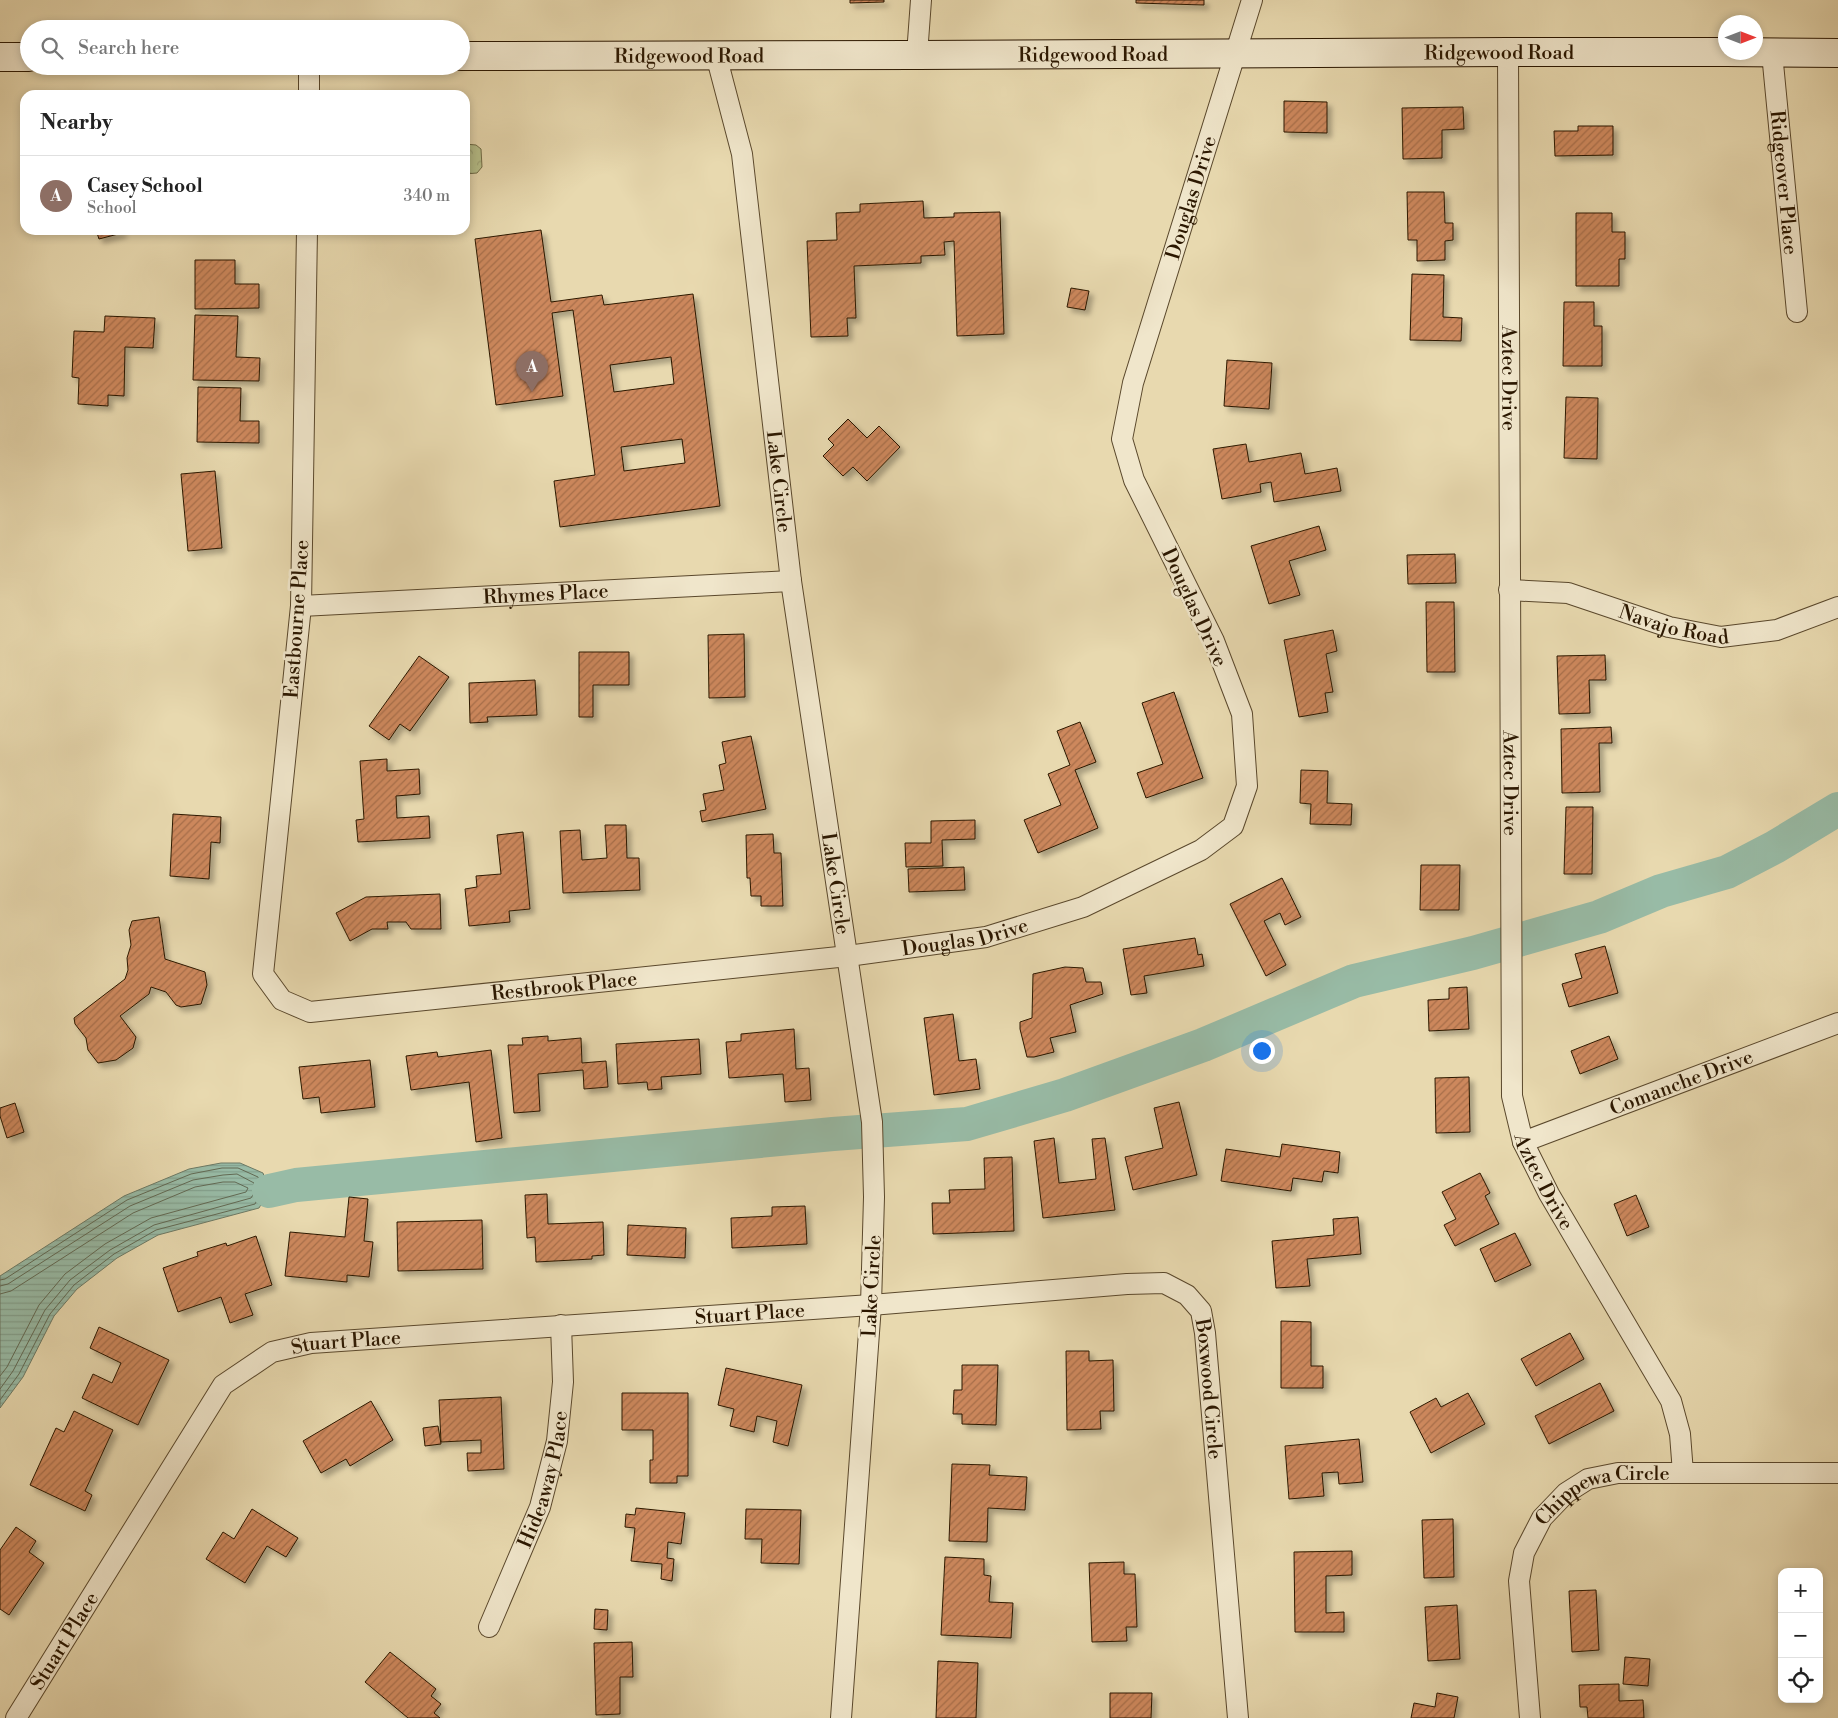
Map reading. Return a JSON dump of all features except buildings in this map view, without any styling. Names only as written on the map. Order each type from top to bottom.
[{"type":"street","points":[[918,55],[921,0]]},
{"type":"street","name":"Douglas Drive","points":[[848,956],[986,937],[1083,907],[1201,850],[1233,826],[1247,786],[1242,714],[1214,641],[1134,480],[1122,439],[1133,383],[1252,0]]},
{"type":"street","name":"Aztec Drive","points":[[1508,52],[1512,1096],[1523,1142],[1549,1194],[1671,1402],[1680,1434],[1683,1473]]},
{"type":"street","name":"Ridgewood Road","points":[[470,56],[1718,52]]},
{"type":"street","name":"Ridgewood Road","points":[[1763,53],[1838,53]]},
{"type":"street","name":"Ridgeover Place","points":[[1772,53],[1797,312]]},
{"type":"street","name":"Lake Circle","points":[[716,55],[742,154],[791,581],[872,1122],[874,1197],[871,1305],[841,1718]]},
{"type":"street","points":[[0,57],[20,57]]},
{"type":"street","points":[[309,75],[309,90]]},
{"type":"street","name":"Eastbourne Place","points":[[282,1000],[263,974],[301,606],[307,235]]},
{"type":"street","name":"Rhymes Place","points":[[301,606],[791,581]]},
{"type":"street","name":"Navajo Road","points":[[1509,590],[1568,593],[1669,627],[1721,637],[1777,630],[1838,608]]},
{"type":"street","name":"Restbrook Place","points":[[282,1000],[310,1012],[848,956]]},
{"type":"street","name":"Comanche Drive","points":[[1523,1142],[1838,1023]]},
{"type":"street","name":"Boxwood Circle","points":[[871,1305],[1117,1285],[1164,1283],[1187,1295],[1201,1311],[1205,1333],[1238,1718]]},
{"type":"street","name":"Stuart Place","points":[[16,1718],[223,1385],[272,1352],[311,1342],[871,1305]]},
{"type":"street","name":"Hideaway Place","points":[[488,1626],[540,1507],[557,1441],[563,1382],[561,1325]]},
{"type":"street","name":"Chippewa Circle","points":[[1530,1718],[1519,1581],[1524,1553],[1542,1518],[1566,1493],[1588,1479],[1618,1473],[1838,1473]]},
{"type":"green space","points":[[470,144],[476,145],[481,149],[482,167],[477,173],[470,174]]},
{"type":"water","points":[[221,1163],[240,1163],[263,1173],[269,1191],[259,1208],[158,1235],[117,1258],[77,1289],[54,1316],[23,1377],[0,1408],[0,1276],[124,1196],[189,1169]]},
{"type":"waterway","points":[[269,1191],[296,1185],[833,1134],[967,1124],[1065,1095],[1203,1045],[1354,981],[1473,953],[1599,917],[1661,891],[1727,872],[1775,847],[1838,809]]},
{"type":"place","name":"Casey School","points":[[532,392]]}]
